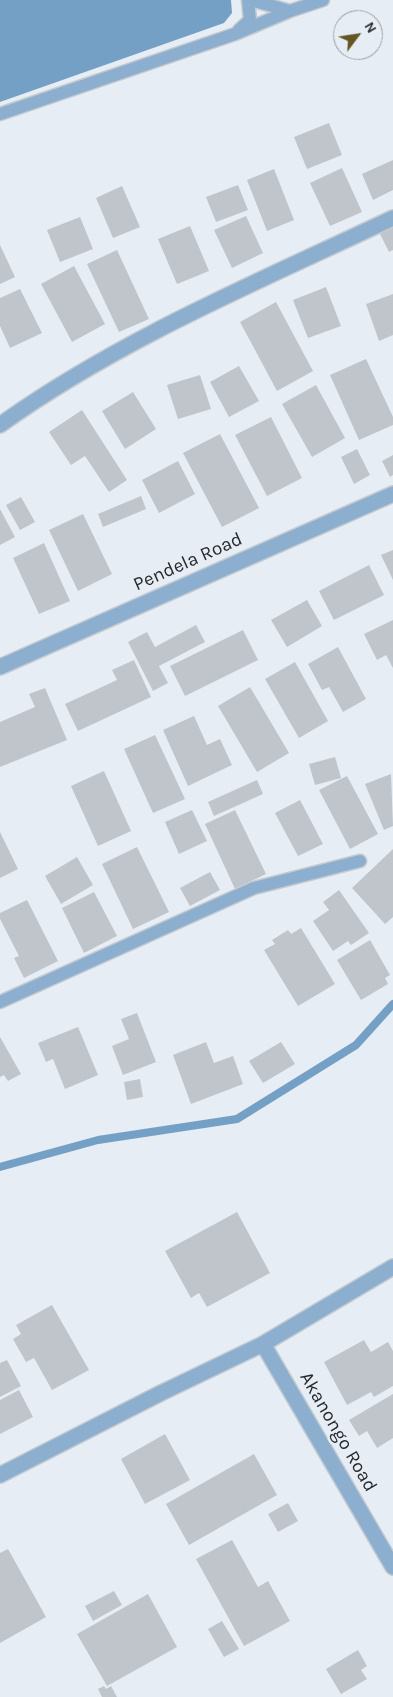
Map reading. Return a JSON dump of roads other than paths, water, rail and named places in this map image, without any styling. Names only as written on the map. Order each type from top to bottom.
[{"type":"street","points":[[0,425],[33,402],[156,331],[393,218]]},
{"type":"street","name":"Pendela Road","points":[[0,667],[393,494]]},
{"type":"street","points":[[0,1475],[161,1393],[263,1344],[393,1267]]},
{"type":"street","name":"Akanongo Road","points":[[263,1344],[393,1567]]},
{"type":"lane","points":[[235,34],[250,20],[249,0],[290,11]]},
{"type":"lane","points":[[0,114],[235,34],[290,11],[323,0]]},
{"type":"lane","points":[[0,1002],[254,888],[360,860]]},
{"type":"water","points":[[0,0],[231,0],[232,13],[224,23],[0,102]]},
{"type":"waterway","points":[[0,1167],[98,1140],[237,1119],[356,1045],[393,1004]]}]
